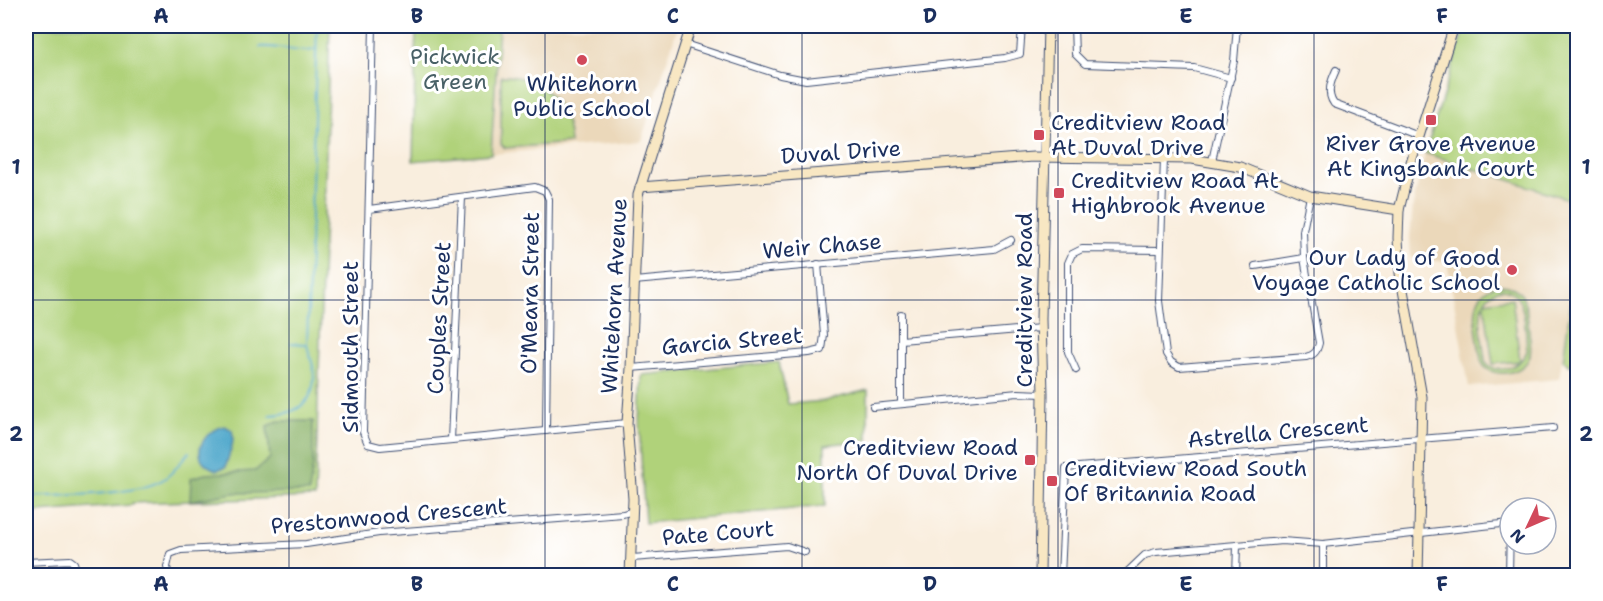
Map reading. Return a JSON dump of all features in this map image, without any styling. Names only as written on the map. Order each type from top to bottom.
[{"type":"street","name":"Sidmouth Street","points":[[373,26],[363,432],[368,444],[380,447],[627,423]]},
{"type":"street","name":"Whitehorn Avenue","points":[[630,576],[633,511],[627,423],[640,187],[691,26]]},
{"type":"street","points":[[685,44],[780,75],[806,80],[1005,58],[1020,54],[1022,26]]},
{"type":"street","name":"Creditview Road","points":[[1040,576],[1043,394],[1041,328],[1048,26]]},
{"type":"street","points":[[1074,26],[1075,54],[1086,64],[1194,68],[1231,78]]},
{"type":"street","points":[[1212,161],[1231,78],[1237,26]]},
{"type":"street","points":[[1418,576],[1421,387],[1400,273],[1399,210],[1419,136],[1454,26]]},
{"type":"street","points":[[1336,70],[1330,83],[1329,96],[1334,104],[1419,136]]},
{"type":"street","name":"Duval Drive","points":[[640,187],[1045,156],[1164,159],[1212,161],[1240,167],[1310,196],[1399,210]]},
{"type":"street","points":[[1164,159],[1159,301],[1166,354],[1174,365],[1185,367],[1312,356],[1317,351],[1319,343],[1304,258],[1303,231],[1310,196]]},
{"type":"street","name":"O'Meara Street","points":[[369,209],[535,188],[545,191],[549,199],[546,431]]},
{"type":"street","name":"Couples Street","points":[[451,440],[462,197]]},
{"type":"street","name":"Weir Chase","points":[[634,281],[994,249],[1011,240]]},
{"type":"street","points":[[1076,370],[1068,352],[1068,263],[1072,254],[1082,249],[1160,250]]},
{"type":"street","points":[[1255,266],[1304,258]]},
{"type":"street","name":"Garcia Street","points":[[631,368],[822,350],[824,335],[818,264]]},
{"type":"street","points":[[901,314],[901,404]]},
{"type":"street","points":[[901,340],[1041,328]]},
{"type":"street","points":[[873,406],[1018,393],[1043,394]]},
{"type":"street","points":[[1421,438],[1553,428]]},
{"type":"street","name":"Astrella Crescent","points":[[1061,576],[1066,468],[1421,438]]},
{"type":"street","name":"Prestonwood Crescent","points":[[169,576],[167,567],[170,554],[181,550],[306,544],[379,533],[623,514],[633,511]]},
{"type":"street","points":[[1122,576],[1145,555],[1156,552],[1282,541],[1323,544],[1498,524]]},
{"type":"street","points":[[1323,544],[1323,576]]},
{"type":"street","points":[[1236,576],[1237,545]]},
{"type":"street","name":"Pate Court","points":[[632,558],[786,546],[805,552]]},
{"type":"street","points":[[1509,556],[1509,576]]},
{"type":"street","points":[[26,562],[70,560],[74,563],[78,576]]},
{"type":"shaded area","name":"Whitehorn Public School","points":[[499,26],[678,26],[641,141],[491,154]]},
{"type":"shaded area","name":"Our Lady of Good Voyage Catholic School","points":[[1425,153],[1577,202],[1577,259],[1559,379],[1469,387],[1447,262],[1411,258],[1413,205]]},
{"type":"green space","points":[[26,26],[330,26],[315,497],[132,503],[132,505],[26,513]]},
{"type":"green space","name":"Pickwick Green","points":[[416,26],[499,26],[491,154],[413,161]]},
{"type":"green space","points":[[1465,26],[1577,26],[1577,202],[1425,153]]},
{"type":"green space","points":[[501,76],[528,80],[549,94],[564,116],[570,143],[505,148],[501,144]]},
{"type":"green space","points":[[1577,259],[1577,365],[1569,365],[1563,360]]},
{"type":"green space","points":[[1496,285],[1506,285],[1514,288],[1523,298],[1527,313],[1530,355],[1525,364],[1512,372],[1490,371],[1481,360],[1475,316],[1476,306],[1486,290]],"holes":[[[1500,289],[1516,295],[1523,312],[1527,351],[1519,362],[1502,369],[1490,366],[1485,361],[1480,320],[1485,301],[1491,294]]]},
{"type":"green space","points":[[1512,298],[1520,361],[1493,364],[1484,302]]},
{"type":"green space","points":[[779,362],[788,404],[824,401],[868,390],[868,440],[825,445],[825,506],[645,523],[639,423],[641,375]]},
{"type":"green space","points":[[278,421],[313,421],[313,466],[309,492],[233,493],[190,501],[191,478],[205,474],[255,471],[270,458],[267,426]]},
{"type":"water","points":[[225,426],[232,430],[232,444],[226,467],[217,470],[207,465],[202,459],[201,445],[210,433]]},
{"type":"waterway","points":[[270,415],[290,412],[298,408],[305,403],[313,388],[314,378],[307,344],[317,26]]},
{"type":"waterway","points":[[260,47],[304,51],[315,49]]},
{"type":"waterway","points":[[291,343],[305,344]]},
{"type":"waterway","points":[[26,497],[97,494],[152,485],[171,474],[189,452]]},
{"type":"place","name":"Whitehorn Public School","points":[[582,60]]},
{"type":"place","name":"River Grove Avenue At Kingsbank Court","points":[[1431,120]]},
{"type":"place","name":"Creditview Road At Duval Drive","points":[[1039,135]]},
{"type":"place","name":"Creditview Road At Highbrook Avenue","points":[[1059,193]]},
{"type":"place","name":"Our Lady of Good Voyage Catholic School","points":[[1512,270]]},
{"type":"place","name":"Creditview Road North Of Duval Drive","points":[[1030,460]]},
{"type":"place","name":"Creditview Road South Of Britannia Road","points":[[1052,481]]}]
